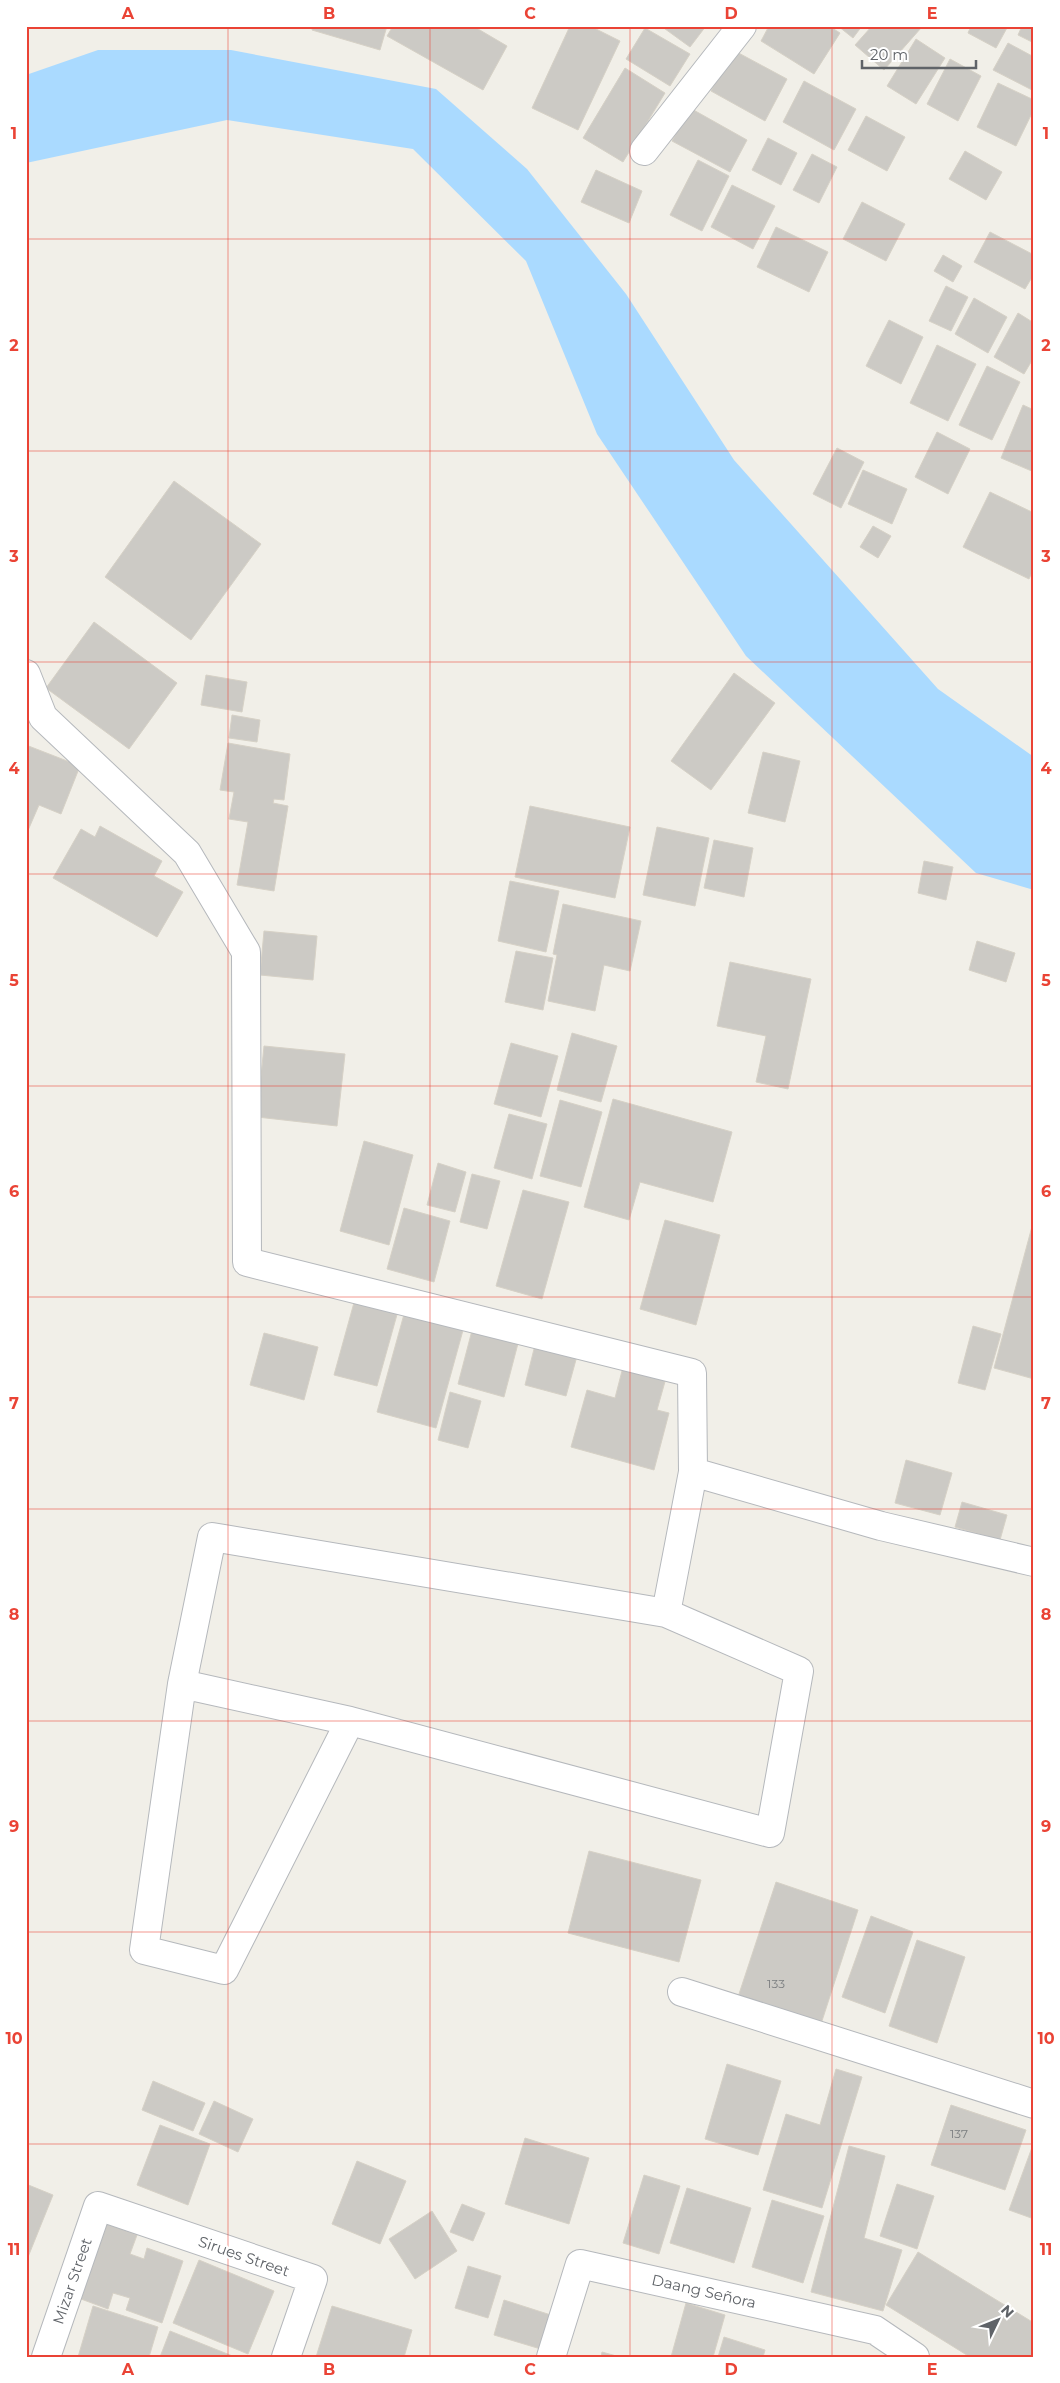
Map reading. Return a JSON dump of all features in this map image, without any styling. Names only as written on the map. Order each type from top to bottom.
[{"type":"street","points":[[644,151],[742,26]]},
{"type":"street","points":[[26,674],[43,718],[187,853],[246,952],[247,1262],[692,1373],[693,1472],[666,1612]]},
{"type":"street","points":[[693,1472],[881,1526],[1034,1562]]},
{"type":"street","points":[[182,1684],[350,1721],[770,1833],[799,1671],[666,1612],[212,1538],[182,1684],[144,1950],[224,1970],[350,1721]]},
{"type":"street","points":[[682,1992],[1034,2104]]},
{"type":"street","name":"Mizar Street","points":[[46,2357],[98,2206]]},
{"type":"street","name":"Sirues Street","points":[[98,2206],[313,2279],[286,2357]]},
{"type":"street","name":"Daang Señora","points":[[551,2357],[580,2264],[875,2330],[916,2357]]},
{"type":"water","points":[[98,50],[231,50],[436,89],[527,169],[626,294],[734,460],[938,689],[1034,757],[1034,890],[976,873],[746,656],[597,434],[526,261],[413,149],[227,120],[26,163],[26,75]]},
{"type":"building","points":[[313,26],[387,26],[380,50],[312,30]]},
{"type":"building","points":[[393,26],[473,26],[507,46],[483,90],[387,36]]},
{"type":"building","points":[[570,26],[590,26],[620,41],[578,130],[532,108]]},
{"type":"building","points":[[661,26],[706,26],[690,47]]},
{"type":"building","points":[[769,26],[829,26],[840,33],[814,74],[761,41]]},
{"type":"building","points":[[838,26],[862,26],[853,38]]},
{"type":"building","points":[[872,26],[919,26],[921,28],[884,70],[855,45]]},
{"type":"building","points":[[971,26],[1008,26],[996,48],[968,33]]},
{"type":"building","points":[[1022,26],[1034,26],[1034,43],[1018,35]]},
{"type":"building","points":[[645,28],[690,54],[670,86],[626,59]]},
{"type":"building","points":[[916,39],[945,58],[916,104],[887,86]]},
{"type":"building","points":[[1008,43],[1034,57],[1034,91],[993,70]]},
{"type":"building","points":[[733,50],[787,79],[765,121],[711,91]]},
{"type":"building","points":[[950,59],[981,76],[958,121],[927,104]]},
{"type":"building","points":[[625,68],[665,93],[623,162],[583,138]]},
{"type":"building","points":[[804,81],[856,109],[834,150],[783,122]]},
{"type":"building","points":[[998,83],[1034,100],[1034,109],[1016,146],[977,127]]},
{"type":"building","points":[[690,108],[747,140],[730,172],[672,141]]},
{"type":"building","points":[[866,116],[905,137],[887,171],[848,150]]},
{"type":"building","points":[[768,138],[797,153],[781,185],[752,170]]},
{"type":"building","points":[[965,151],[1002,172],[986,200],[949,179]]},
{"type":"building","points":[[812,154],[837,167],[819,203],[793,190]]},
{"type":"building","points":[[698,160],[729,176],[702,231],[670,215]]},
{"type":"building","points":[[596,170],[642,191],[629,223],[581,202]]},
{"type":"building","points":[[732,185],[775,206],[753,249],[711,227]]},
{"type":"building","points":[[862,202],[905,224],[886,261],[843,239]]},
{"type":"building","points":[[776,227],[828,252],[809,292],[757,267]]},
{"type":"building","points":[[990,232],[1034,255],[1034,274],[1025,289],[974,262]]},
{"type":"building","points":[[943,255],[962,266],[953,282],[934,271]]},
{"type":"building","points":[[946,286],[968,297],[951,331],[929,321]]},
{"type":"building","points":[[974,298],[1007,317],[988,353],[955,334]]},
{"type":"building","points":[[1018,313],[1034,323],[1034,357],[1024,374],[994,357]]},
{"type":"building","points":[[889,320],[923,337],[901,384],[866,366]]},
{"type":"building","points":[[937,345],[976,364],[948,421],[910,403]]},
{"type":"building","points":[[987,366],[1020,382],[992,440],[959,425]]},
{"type":"building","points":[[1023,405],[1034,410],[1034,472],[1001,458]]},
{"type":"building","points":[[937,432],[970,449],[948,494],[915,477]]},
{"type":"building","points":[[837,448],[864,462],[841,508],[813,494]]},
{"type":"building","points":[[863,470],[907,489],[892,524],[848,504]]},
{"type":"building","points":[[174,481],[261,544],[191,640],[105,577]]},
{"type":"building","points":[[990,492],[1034,513],[1034,568],[1029,579],[963,547]]},
{"type":"building","points":[[873,526],[891,536],[878,558],[860,547]]},
{"type":"building","points":[[94,622],[177,683],[129,749],[46,688]]},
{"type":"building","points":[[734,673],[775,703],[711,790],[671,761]]},
{"type":"building","points":[[206,675],[247,682],[242,712],[201,705]]},
{"type":"building","points":[[232,715],[260,720],[257,742],[229,738]]},
{"type":"building","points":[[228,743],[290,754],[284,800],[274,799],[273,803],[288,806],[274,891],[237,885],[248,822],[229,819],[234,792],[220,790]]},
{"type":"building","points":[[26,745],[80,766],[61,814],[39,805],[26,835]]},
{"type":"building","points":[[763,752],[800,761],[785,822],[748,813]]},
{"type":"building","points":[[530,806],[630,827],[615,898],[515,877]]},
{"type":"building","points":[[100,826],[162,861],[154,876],[183,892],[157,937],[53,878],[81,829],[95,837]]},
{"type":"building","points":[[657,827],[709,838],[695,906],[643,895]]},
{"type":"building","points":[[714,840],[753,848],[744,897],[704,888]]},
{"type":"building","points":[[924,861],[953,867],[946,900],[918,893]]},
{"type":"building","points":[[510,881],[559,891],[546,952],[498,941]]},
{"type":"building","points":[[563,904],[641,921],[630,971],[604,965],[595,1011],[548,1001],[557,955],[553,954]]},
{"type":"building","points":[[264,931],[317,936],[313,980],[260,975]]},
{"type":"building","points":[[977,941],[1015,953],[1006,982],[969,970]]},
{"type":"building","points":[[516,951],[553,958],[543,1010],[505,1002]]},
{"type":"building","points":[[730,962],[811,979],[788,1089],[756,1082],[766,1036],[717,1026]]},
{"type":"building","points":[[572,1033],[617,1046],[601,1102],[557,1090]]},
{"type":"building","points":[[511,1043],[558,1056],[541,1117],[494,1104]]},
{"type":"building","points":[[264,1046],[345,1054],[337,1126],[257,1117]]},
{"type":"building","points":[[613,1099],[732,1132],[713,1202],[640,1182],[629,1220],[584,1207]]},
{"type":"building","points":[[560,1100],[602,1112],[581,1187],[540,1176]]},
{"type":"building","points":[[509,1114],[547,1124],[532,1179],[494,1168]]},
{"type":"building","points":[[364,1141],[413,1155],[389,1245],[340,1231]]},
{"type":"building","points":[[438,1163],[466,1172],[455,1212],[427,1205]]},
{"type":"building","points":[[472,1174],[500,1181],[487,1229],[460,1222]]},
{"type":"building","points":[[523,1190],[569,1202],[542,1299],[496,1286]]},
{"type":"building","points":[[404,1208],[450,1221],[434,1282],[387,1269]]},
{"type":"building","points":[[1034,1219],[1034,1379],[994,1368]]},
{"type":"building","points":[[665,1220],[720,1235],[696,1325],[640,1309]]},
{"type":"building","points":[[355,1299],[398,1311],[377,1386],[334,1375]]},
{"type":"building","points":[[406,1307],[465,1323],[436,1428],[377,1412]]},
{"type":"building","points":[[475,1319],[521,1332],[504,1397],[458,1384]]},
{"type":"building","points":[[973,1326],[1001,1334],[985,1390],[958,1383]]},
{"type":"building","points":[[264,1333],[318,1347],[304,1400],[250,1385]]},
{"type":"building","points":[[535,1345],[577,1356],[566,1396],[525,1385]]},
{"type":"building","points":[[623,1367],[666,1378],[657,1410],[669,1413],[654,1470],[571,1447],[587,1390],[615,1398]]},
{"type":"building","points":[[450,1392],[481,1401],[468,1448],[438,1440]]},
{"type":"building","points":[[906,1460],[952,1473],[940,1515],[895,1503]]},
{"type":"building","points":[[962,1502],[1007,1515],[1000,1540],[955,1527]]},
{"type":"building","points":[[589,1851],[701,1880],[679,1962],[568,1933]]},
{"type":"building","points":[[776,1882],[858,1910],[820,2027],[737,2000]]},
{"type":"building","points":[[871,1916],[913,1932],[885,2013],[842,1997]]},
{"type":"building","points":[[917,1940],[965,1957],[937,2043],[889,2026]]},
{"type":"building","points":[[727,2064],[781,2081],[758,2155],[705,2139]]},
{"type":"building","points":[[836,2069],[862,2077],[822,2208],[763,2190],[786,2114],[820,2125]]},
{"type":"building","points":[[153,2081],[205,2103],[193,2131],[142,2110]]},
{"type":"building","points":[[214,2101],[253,2119],[238,2152],[199,2134]]},
{"type":"building","points":[[951,2105],[1026,2130],[1005,2190],[931,2165]]},
{"type":"building","points":[[160,2125],[210,2144],[188,2205],[137,2185]]},
{"type":"building","points":[[525,2138],[589,2158],[569,2224],[505,2204]]},
{"type":"building","points":[[1034,2142],[1034,2219],[1009,2210]]},
{"type":"building","points":[[849,2146],[885,2156],[864,2238],[902,2250],[883,2311],[811,2292]]},
{"type":"building","points":[[357,2161],[406,2181],[380,2244],[332,2224]]},
{"type":"building","points":[[644,2175],[680,2186],[659,2254],[623,2243]]},
{"type":"building","points":[[26,2184],[53,2195],[28,2257],[26,2256]]},
{"type":"building","points":[[897,2184],[934,2196],[917,2249],[880,2236]]},
{"type":"building","points":[[687,2188],[751,2208],[734,2263],[670,2243]]},
{"type":"building","points":[[772,2200],[824,2216],[803,2283],[752,2267]]},
{"type":"building","points":[[462,2204],[485,2213],[473,2241],[450,2232]]},
{"type":"building","points":[[432,2211],[457,2251],[415,2279],[389,2239]]},
{"type":"building","points":[[107,2224],[137,2235],[130,2254],[144,2259],[147,2248],[183,2261],[162,2323],[126,2310],[130,2298],[113,2293],[108,2309],[81,2299]]},
{"type":"building","points":[[918,2252],[1034,2323],[1034,2357],[970,2357],[886,2305]]},
{"type":"building","points":[[199,2260],[274,2291],[248,2354],[173,2323]]},
{"type":"building","points":[[468,2266],[501,2276],[488,2318],[455,2308]]},
{"type":"building","points":[[504,2300],[554,2316],[544,2350],[494,2335]]},
{"type":"building","points":[[686,2303],[725,2315],[713,2357],[671,2357]]},
{"type":"building","points":[[93,2306],[158,2327],[149,2357],[78,2357]]},
{"type":"building","points":[[332,2306],[412,2330],[404,2357],[316,2357]]},
{"type":"building","points":[[170,2331],[235,2357],[160,2357]]},
{"type":"building","points":[[724,2337],[765,2350],[763,2357],[718,2357]]},
{"type":"building","points":[[602,2352],[620,2357],[601,2357]]}]
